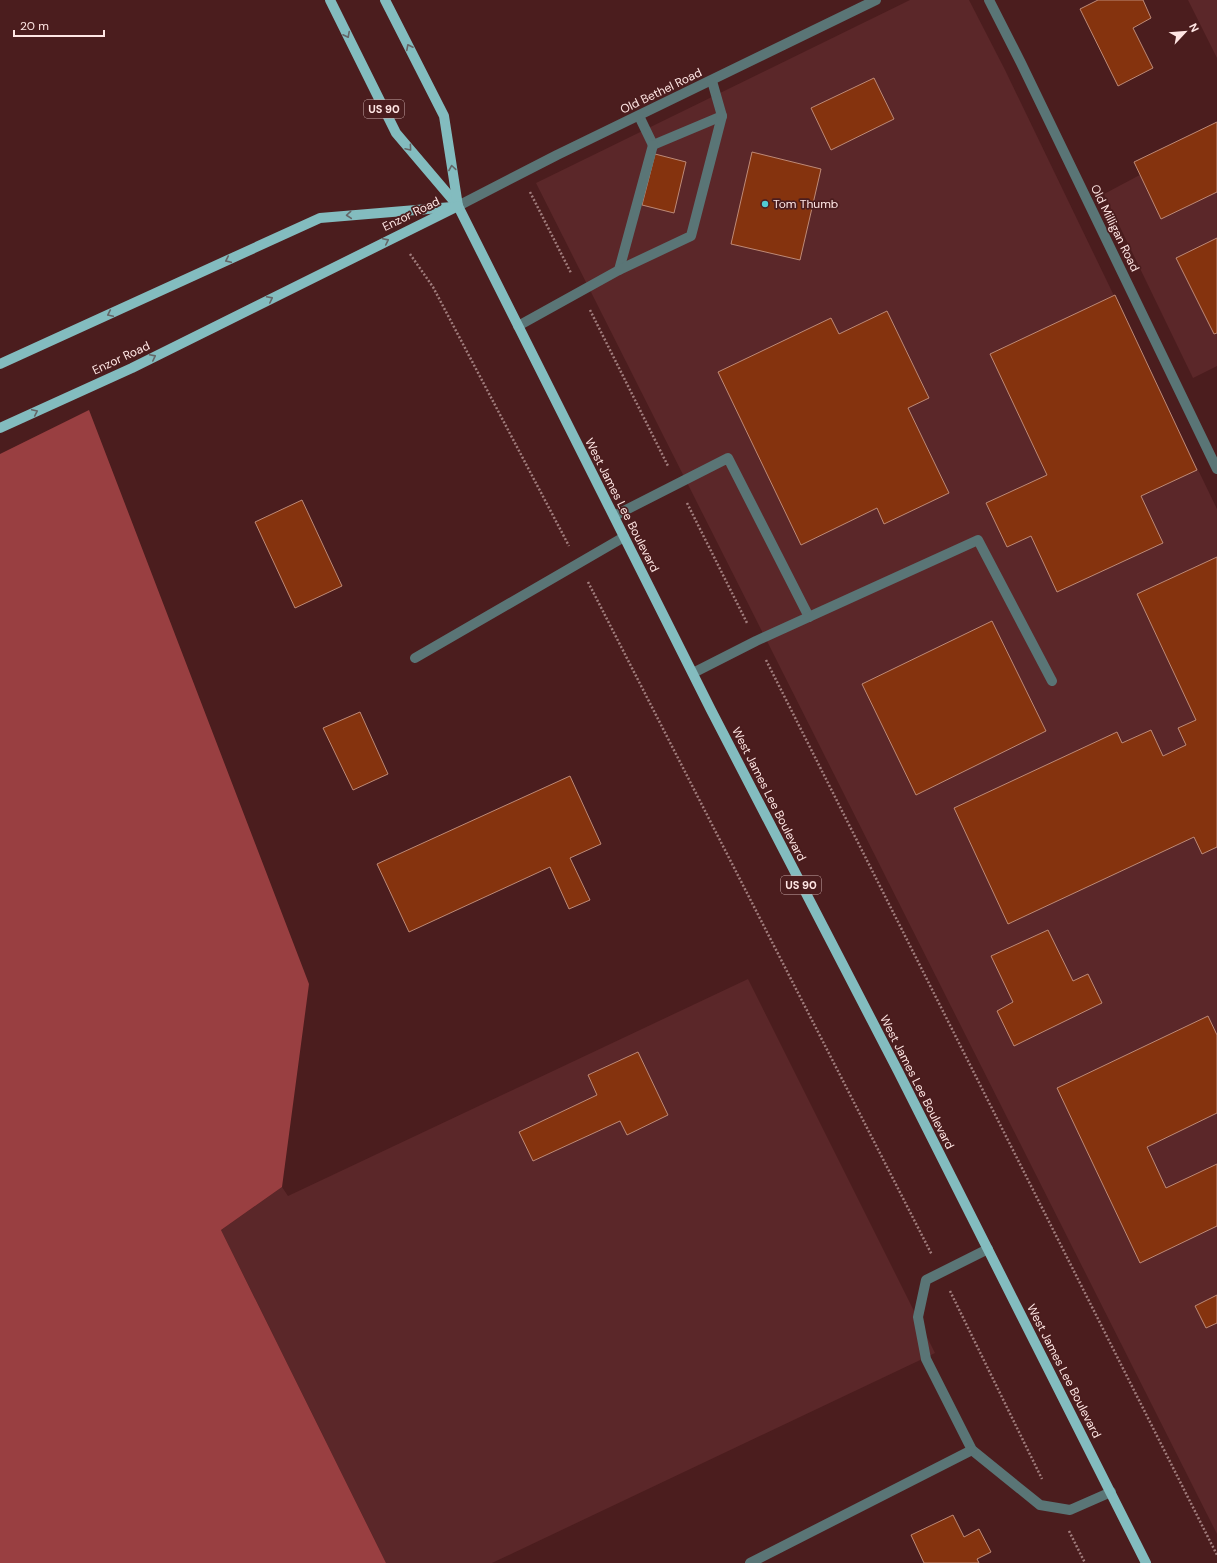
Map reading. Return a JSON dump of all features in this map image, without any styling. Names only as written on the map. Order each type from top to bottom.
[{"type":"main road","name":"West James Lee Boulevard","points":[[330,0],[396,133],[458,206],[624,537],[988,1249],[1146,1563]]},
{"type":"main road","name":"West James Lee Boulevard","points":[[385,0],[444,116],[458,206]]},
{"type":"main road","name":"Enzor Road","points":[[0,428],[132,368],[458,206]]},
{"type":"main road","name":"Enzor Road","points":[[0,364],[320,218],[458,206]]},
{"type":"street","name":"Old Bethel Road","points":[[458,206],[876,0]]},
{"type":"street","name":"Old Milligan Road","points":[[989,0],[1021,63],[1217,469]]},
{"type":"street","points":[[518,326],[619,270],[691,236],[722,116],[712,81]]},
{"type":"street","points":[[619,270],[653,145],[639,116]]},
{"type":"street","points":[[653,145],[722,116]]},
{"type":"street","points":[[614,516],[728,458],[809,617]]},
{"type":"street","points":[[416,658],[624,537]]},
{"type":"street","points":[[693,673],[756,641],[978,540],[1052,681]]},
{"type":"street","points":[[988,1249],[926,1280],[918,1317],[926,1359],[972,1450],[1040,1505],[1070,1510],[1111,1492]]},
{"type":"street","points":[[750,1563],[972,1450]]},
{"type":"path","points":[[521,174],[1217,1556]]},
{"type":"path","points":[[397,236],[433,287],[578,563],[941,1273],[1085,1563]]},
{"type":"shaded area","points":[[910,0],[969,0],[1005,70],[1217,509],[1217,1534],[536,183]]},
{"type":"shaded area","points":[[1188,0],[1217,0],[1217,58]]},
{"type":"shaded area","points":[[1217,134],[1217,366],[1193,378],[1104,194]]},
{"type":"shaded area","points":[[89,410],[309,984],[282,1187],[221,1230],[386,1563],[0,1563],[0,454]]},
{"type":"shaded area","points":[[748,979],[935,1353],[492,1563],[386,1563],[221,1230],[282,1187],[288,1196]]},
{"type":"building","points":[[1098,0],[1143,0],[1151,18],[1133,28],[1153,68],[1118,86],[1080,9]]},
{"type":"building","points":[[874,78],[894,119],[831,150],[811,108]]},
{"type":"building","points":[[1217,122],[1217,192],[1161,219],[1134,162]]},
{"type":"building","points":[[752,152],[821,169],[800,260],[731,244]]},
{"type":"building","points":[[655,154],[686,162],[674,213],[642,205]]},
{"type":"building","points":[[1217,238],[1217,333],[1214,334],[1176,258]]},
{"type":"building","points":[[1115,295],[1197,470],[1141,496],[1163,543],[1057,592],[1031,536],[1007,547],[986,503],[1047,475],[990,354]]},
{"type":"building","points":[[887,311],[929,398],[908,408],[949,493],[884,524],[877,508],[801,545],[718,372],[831,318],[839,334]]},
{"type":"building","points":[[302,500],[342,586],[295,608],[255,522]]},
{"type":"building","points":[[1217,557],[1217,847],[1202,854],[1194,837],[1008,924],[954,808],[1117,732],[1122,743],[1151,730],[1163,756],[1186,745],[1178,728],[1196,720],[1137,594]]},
{"type":"building","points":[[992,621],[1046,731],[916,795],[862,684]]},
{"type":"building","points":[[360,712],[388,774],[353,790],[323,728]]},
{"type":"building","points":[[570,776],[601,844],[570,858],[590,900],[569,909],[550,867],[409,932],[377,864]]},
{"type":"building","points":[[1048,930],[1073,981],[1088,974],[1102,1003],[1014,1046],[997,1011],[1013,1002],[991,956]]},
{"type":"building","points":[[1208,1016],[1217,1035],[1217,1113],[1147,1147],[1166,1188],[1217,1164],[1217,1226],[1140,1263],[1057,1088]]},
{"type":"building","points":[[638,1052],[668,1115],[627,1135],[620,1121],[533,1161],[519,1132],[597,1095],[588,1075]]},
{"type":"building","points":[[1217,1295],[1217,1323],[1206,1328],[1195,1306]]},
{"type":"building","points":[[953,1515],[964,1537],[979,1529],[991,1552],[977,1559],[979,1563],[924,1563],[911,1535]]},
{"type":"place","name":"Tom Thumb","points":[[765,204]]}]
